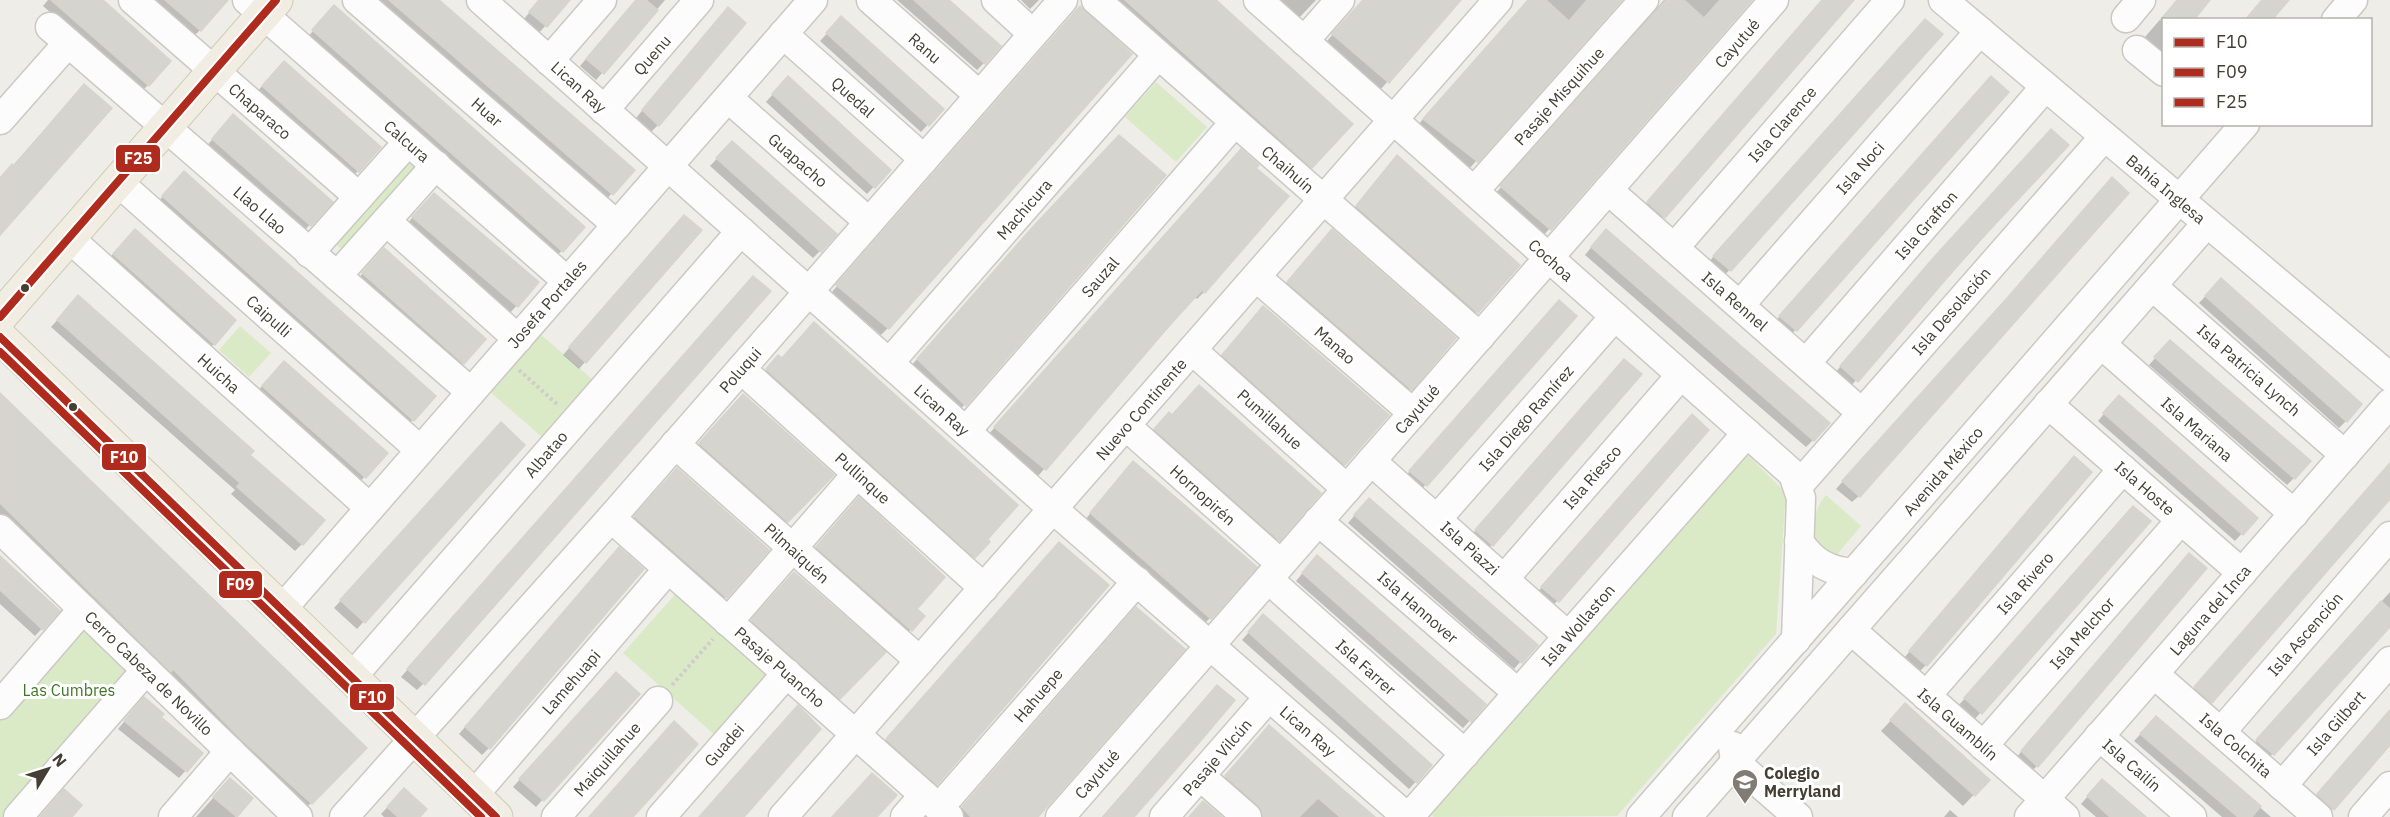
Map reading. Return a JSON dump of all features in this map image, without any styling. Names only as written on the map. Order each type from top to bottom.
[{"type":"main road","points":[[0,317],[214,71],[262,5]]},
{"type":"main road","points":[[0,337],[485,806]]},
{"type":"street","name":"Chaparaco","points":[[134,0],[359,197]]},
{"type":"street","name":"Huar","points":[[357,0],[617,225]]},
{"type":"street","points":[[549,61],[602,0]]},
{"type":"street","name":"Quenu","points":[[604,110],[699,0]]},
{"type":"street","name":"Josefa Portales","points":[[282,609],[813,0]]},
{"type":"street","name":"Ranu","points":[[871,0],[979,95]]},
{"type":"street","points":[[996,0],[1034,34]]},
{"type":"street","name":"Poluqui","points":[[344,817],[610,518],[1063,0]]},
{"type":"street","name":"Chaihuín","points":[[1096,0],[1480,337]]},
{"type":"street","name":"Cochoa","points":[[1258,0],[1788,469],[1798,486]]},
{"type":"street","points":[[1304,41],[1340,0]]},
{"type":"street","name":"Nuevo Continente","points":[[783,817],[1498,0]]},
{"type":"street","name":"Pasaje Misquihue","points":[[1474,191],[1644,0]]},
{"type":"street","name":"Cayutué","points":[[1060,817],[1774,0]]},
{"type":"street","name":"Isla Clarence","points":[[1674,248],[1890,0]]},
{"type":"street","name":"Bahía Inglesa","points":[[1943,0],[2390,377]]},
{"type":"street","points":[[2338,18],[2353,0]]},
{"type":"street","name":"Lican Ray","points":[[491,3],[549,61],[1053,509],[1408,817]]},
{"type":"street","name":"Calcura","points":[[262,5],[408,142],[567,281]]},
{"type":"street","name":"Isla Noci","points":[[1740,305],[1980,31]]},
{"type":"street","name":"Quedal","points":[[783,34],[924,159]]},
{"type":"street","name":"Llao Llao","points":[[0,120],[59,35],[471,392]]},
{"type":"street","points":[[2138,50],[2162,71]]},
{"type":"street","name":"Machicura","points":[[889,363],[1158,55]]},
{"type":"street","name":"Isla Grafton","points":[[1806,363],[2045,87]]},
{"type":"street","name":"Guapacho","points":[[728,98],[869,222]]},
{"type":"street","name":"Sauzal","points":[[966,431],[1235,122]]},
{"type":"street","name":"Avenida México","points":[[1641,817],[2179,200],[2236,127]]},
{"type":"street","name":"Isla Desolación","points":[[1798,486],[2104,137]]},
{"type":"street","points":[[309,253],[408,142]]},
{"type":"street","points":[[337,276],[435,165]]},
{"type":"street","name":"Caipulli","points":[[118,182],[420,450]]},
{"type":"street","name":"Isla Rennel","points":[[1608,190],[1862,412]]},
{"type":"street","points":[[386,221],[510,347]]},
{"type":"street","points":[[1688,817],[2206,223]]},
{"type":"street","name":"Albatao","points":[[352,677],[741,231]]},
{"type":"street","name":"Huicha","points":[[69,238],[370,508]]},
{"type":"street","name":"Manao","points":[[1256,277],[1413,413]]},
{"type":"street","name":"Isla Patricia Lynch","points":[[2152,286],[2345,454]]},
{"type":"street","name":"Isla Diego Ramírez","points":[[1437,519],[1615,316]]},
{"type":"street","name":"Isla Mariana","points":[[2101,344],[2294,514]]},
{"type":"street","name":"Pumillahue","points":[[1192,350],[1347,489]]},
{"type":"street","name":"Pullinque","points":[[741,369],[984,588]]},
{"type":"street","name":"Isla Riesco","points":[[1504,579],[1681,375]]},
{"type":"street","name":"Laguna del Inca","points":[[2046,811],[2099,736],[2390,403]]},
{"type":"street","name":"Isla Hoste","points":[[2048,404],[2242,573]]},
{"type":"street","name":"Hornopirén","points":[[1126,426],[1274,572]]},
{"type":"street","name":"Isla Wollaston","points":[[1408,817],[1747,433]]},
{"type":"street","name":"Pilmaiquén","points":[[675,444],[920,661]]},
{"type":"street","name":"Isla Piazzi","points":[[1371,461],[1568,636]]},
{"type":"street","name":"Isla Rivero","points":[[1926,696],[2123,469]]},
{"type":"street","points":[[728,622],[857,474]]},
{"type":"street","points":[[1796,640],[1798,486]]},
{"type":"street","points":[[1927,488],[1944,498],[1952,514]]},
{"type":"street","name":"Pasaje Puancho","points":[[610,518],[938,807]]},
{"type":"street","name":"Isla Melchor","points":[[1983,746],[2181,520]]},
{"type":"street","name":"Isla Hannover","points":[[1318,521],[1518,693]]},
{"type":"street","name":"Cerro Cabeza de Novillo","points":[[0,529],[298,817]]},
{"type":"street","name":"Isla Ascención","points":[[2221,732],[2390,536]]},
{"type":"street","points":[[1799,542],[1819,564],[1841,572],[1854,573]]},
{"type":"street","name":"Lamehuapi","points":[[485,806],[668,568]]},
{"type":"street","name":"Isla Farrer","points":[[1274,572],[1465,754]]},
{"type":"street","name":"Hahuepe","points":[[905,817],[938,807],[1137,581]]},
{"type":"street","points":[[0,705],[83,609]]},
{"type":"street","name":"Isla Guamblín","points":[[1851,630],[1983,746],[2046,811]]},
{"type":"street","name":"Isla Gilbert","points":[[2282,786],[2390,661]]},
{"type":"street","points":[[18,817],[146,670]]},
{"type":"street","name":"Guadei","points":[[661,817],[787,673]]},
{"type":"street","name":"Isla Colchita","points":[[2154,674],[2318,817]]},
{"type":"street","name":"Pasaje Vilcún","points":[[1164,817],[1269,697]]},
{"type":"street","name":"Maiquillahue","points":[[556,817],[658,701]]},
{"type":"street","points":[[1730,715],[1735,762],[1798,817]]},
{"type":"street","name":"Isla Cailín","points":[[2099,736],[2192,817]]},
{"type":"street","points":[[173,817],[230,751]]},
{"type":"street","points":[[1200,776],[1246,817]]},
{"type":"street","points":[[2363,817],[2390,786]]},
{"type":"path","points":[[510,347],[576,420]]},
{"type":"path","points":[[658,701],[728,622]]},
{"type":"green space","points":[[1156,82],[1207,127],[1176,162],[1125,117]]},
{"type":"green space","points":[[402,155],[424,174],[351,258],[329,238]]},
{"type":"green space","points":[[240,326],[271,353],[249,377],[219,350]]},
{"type":"green space","points":[[539,333],[593,380],[543,438],[489,391]]},
{"type":"green space","points":[[1744,451],[1786,493],[1776,634],[1617,816],[1434,817],[1430,814]]},
{"type":"green space","points":[[1826,495],[1861,526],[1834,558],[1815,544],[1814,537],[1816,513]]},
{"type":"green space","points":[[679,590],[774,675],[718,738],[623,653]]},
{"type":"green space","name":"Las Cumbres","points":[[78,624],[131,668],[6,817],[0,817],[0,715]]},
{"type":"building","points":[[51,0],[103,0],[171,61],[149,86]]},
{"type":"building","points":[[165,0],[228,0],[201,31]]},
{"type":"building","points":[[389,0],[439,0],[635,170],[613,195]]},
{"type":"building","points":[[539,0],[570,0],[547,27],[529,12]]},
{"type":"building","points":[[636,0],[646,0],[658,10],[604,74],[586,59]]},
{"type":"building","points":[[914,0],[949,0],[1001,46],[985,64]]},
{"type":"building","points":[[1125,0],[1216,0],[1353,124],[1312,168]]},
{"type":"building","points":[[1363,0],[1461,0],[1389,83],[1332,34]]},
{"type":"building","points":[[1528,0],[1546,0],[1569,21],[1587,0],[1622,0],[1478,162],[1423,119]]},
{"type":"building","points":[[1666,0],[1684,0],[1704,18],[1720,0],[1752,0],[1551,230],[1500,186]]},
{"type":"building","points":[[1822,0],[1854,0],[1665,218],[1647,202]]},
{"type":"building","points":[[2177,0],[2210,0],[2196,18],[2163,18]]},
{"type":"building","points":[[2262,0],[2289,0],[2274,18],[2247,18]]},
{"type":"building","points":[[334,5],[585,227],[563,252],[312,30]]},
{"type":"building","points":[[1080,6],[1132,54],[889,329],[836,285]]},
{"type":"building","points":[[728,7],[746,23],[659,126],[642,110]]},
{"type":"building","points":[[841,16],[944,109],[929,126],[826,33]]},
{"type":"building","points":[[1925,19],[1943,34],[1731,271],[1713,256]]},
{"type":"building","points":[[284,61],[381,147],[359,172],[262,86]]},
{"type":"building","points":[[788,76],[891,170],[875,188],[772,94]]},
{"type":"building","points":[[1991,76],[2009,92],[1797,331],[1779,316]]},
{"type":"building","points":[[84,84],[112,108],[0,235],[0,178],[12,164],[14,166]]},
{"type":"building","points":[[233,114],[333,202],[311,226],[212,139]]},
{"type":"building","points":[[2051,129],[2069,145],[1970,251],[1858,382],[1840,366],[1935,256]]},
{"type":"building","points":[[1119,135],[1166,175],[966,406],[917,359],[1029,231]]},
{"type":"building","points":[[732,141],[837,234],[821,252],[716,158]]},
{"type":"building","points":[[1241,149],[1259,165],[1256,168],[1289,196],[1205,293],[1202,290],[1169,326],[1046,470],[994,427]]},
{"type":"building","points":[[1397,155],[1520,265],[1478,313],[1356,206]]},
{"type":"building","points":[[184,171],[436,396],[414,421],[162,196]]},
{"type":"building","points":[[2112,177],[2129,193],[1860,497],[1842,481],[2008,297]]},
{"type":"building","points":[[434,193],[539,282],[518,307],[412,217]]},
{"type":"building","points":[[684,215],[702,230],[586,363],[569,347]]},
{"type":"building","points":[[135,229],[236,320],[215,345],[113,254]]},
{"type":"building","points":[[1332,229],[1456,338],[1412,390],[1287,282]]},
{"type":"building","points":[[1606,229],[1830,423],[1814,441],[1591,247]]},
{"type":"building","points":[[384,248],[486,339],[464,364],[362,273]]},
{"type":"building","points":[[753,276],[771,291],[425,685],[407,669]]},
{"type":"building","points":[[2221,278],[2362,404],[2347,422],[2205,296]]},
{"type":"building","points":[[78,295],[254,451],[250,455],[325,520],[303,545],[237,487],[240,483],[57,320]]},
{"type":"building","points":[[1559,300],[1577,316],[1427,486],[1409,471]]},
{"type":"building","points":[[1263,306],[1389,415],[1345,465],[1222,355]]},
{"type":"building","points":[[814,322],[1018,505],[988,539],[990,542],[975,558],[766,369],[778,355],[782,358]]},
{"type":"building","points":[[2170,340],[2311,461],[2295,479],[2154,357]]},
{"type":"building","points":[[1624,359],[1642,374],[1493,546],[1475,530]]},
{"type":"building","points":[[284,361],[388,453],[366,478],[262,386]]},
{"type":"building","points":[[1199,385],[1321,493],[1280,541],[1154,429],[1169,412],[1172,415]]},
{"type":"building","points":[[0,393],[367,748],[312,804],[241,739],[173,669],[171,672],[0,503]]},
{"type":"building","points":[[743,394],[834,475],[788,522],[699,443]]},
{"type":"building","points":[[2119,395],[2258,518],[2243,535],[2103,413]]},
{"type":"building","points":[[1692,414],[1709,430],[1559,602],[1541,587]]},
{"type":"building","points":[[501,422],[525,445],[365,623],[340,600]]},
{"type":"building","points":[[2074,456],[2092,472],[1927,666],[1909,651]]},
{"type":"building","points":[[1133,461],[1257,567],[1211,619],[1090,513]]},
{"type":"building","points":[[2390,463],[2390,499],[2212,703],[2194,687]]},
{"type":"building","points":[[677,468],[769,550],[727,598],[634,516]]},
{"type":"building","points":[[859,497],[945,577],[917,609],[925,616],[912,631],[816,547]]},
{"type":"building","points":[[1369,498],[1538,645],[1522,663],[1354,515]]},
{"type":"building","points":[[2133,506],[2151,521],[1982,714],[1964,698]]},
{"type":"building","points":[[1059,542],[1109,585],[937,785],[886,739]]},
{"type":"building","points":[[619,547],[644,569],[490,749],[465,727]]},
{"type":"building","points":[[2189,553],[2207,568],[2038,767],[2021,751]]},
{"type":"building","points":[[1317,555],[1486,704],[1471,722],[1302,573]]},
{"type":"building","points":[[0,556],[60,611],[43,630],[0,590]]},
{"type":"building","points":[[794,572],[886,652],[840,699],[751,620]]},
{"type":"building","points":[[2381,601],[2390,609],[2390,627],[2274,755],[2256,740]]},
{"type":"building","points":[[1136,607],[1185,649],[1038,817],[971,817],[962,807]]},
{"type":"building","points":[[1263,614],[1432,765],[1417,783],[1248,632]]},
{"type":"building","points":[[616,672],[640,694],[544,801],[519,779]]},
{"type":"building","points":[[1217,685],[1235,700],[1198,744],[1134,817],[1103,817]]},
{"type":"building","points":[[144,697],[164,714],[161,717],[203,753],[187,772],[124,721]]},
{"type":"building","points":[[1905,703],[1990,780],[1975,796],[1890,720]]},
{"type":"building","points":[[798,705],[821,729],[752,808],[744,817],[699,817]]},
{"type":"building","points":[[2390,710],[2390,745],[2334,810],[2317,794]]},
{"type":"building","points":[[2156,716],[2261,806],[2252,817],[2238,817],[2140,734]]},
{"type":"building","points":[[674,721],[698,744],[661,786],[633,817],[589,817]]},
{"type":"building","points":[[1269,725],[1375,817],[1340,817],[1318,798],[1299,817],[1263,817],[1258,805],[1225,776]]},
{"type":"building","points":[[872,773],[897,795],[877,817],[832,817]]},
{"type":"building","points":[[230,778],[253,798],[237,817],[213,797]]},
{"type":"building","points":[[2102,779],[2146,817],[2110,817],[2087,796]]},
{"type":"building","points":[[404,788],[427,809],[420,817],[398,817],[387,807]]},
{"type":"building","points":[[64,789],[82,805],[72,817],[40,817]]},
{"type":"building","points":[[1203,801],[1222,817],[1189,817]]},
{"type":"transit line","name":"F25","points":[[0,317],[276,0]]},
{"type":"transit line","name":"F10","points":[[0,337],[496,817]]},
{"type":"transit line","name":"F09","points":[[0,352],[481,817]]},
{"type":"place","name":"Colegio Merryland","points":[[1745,805]]}]
